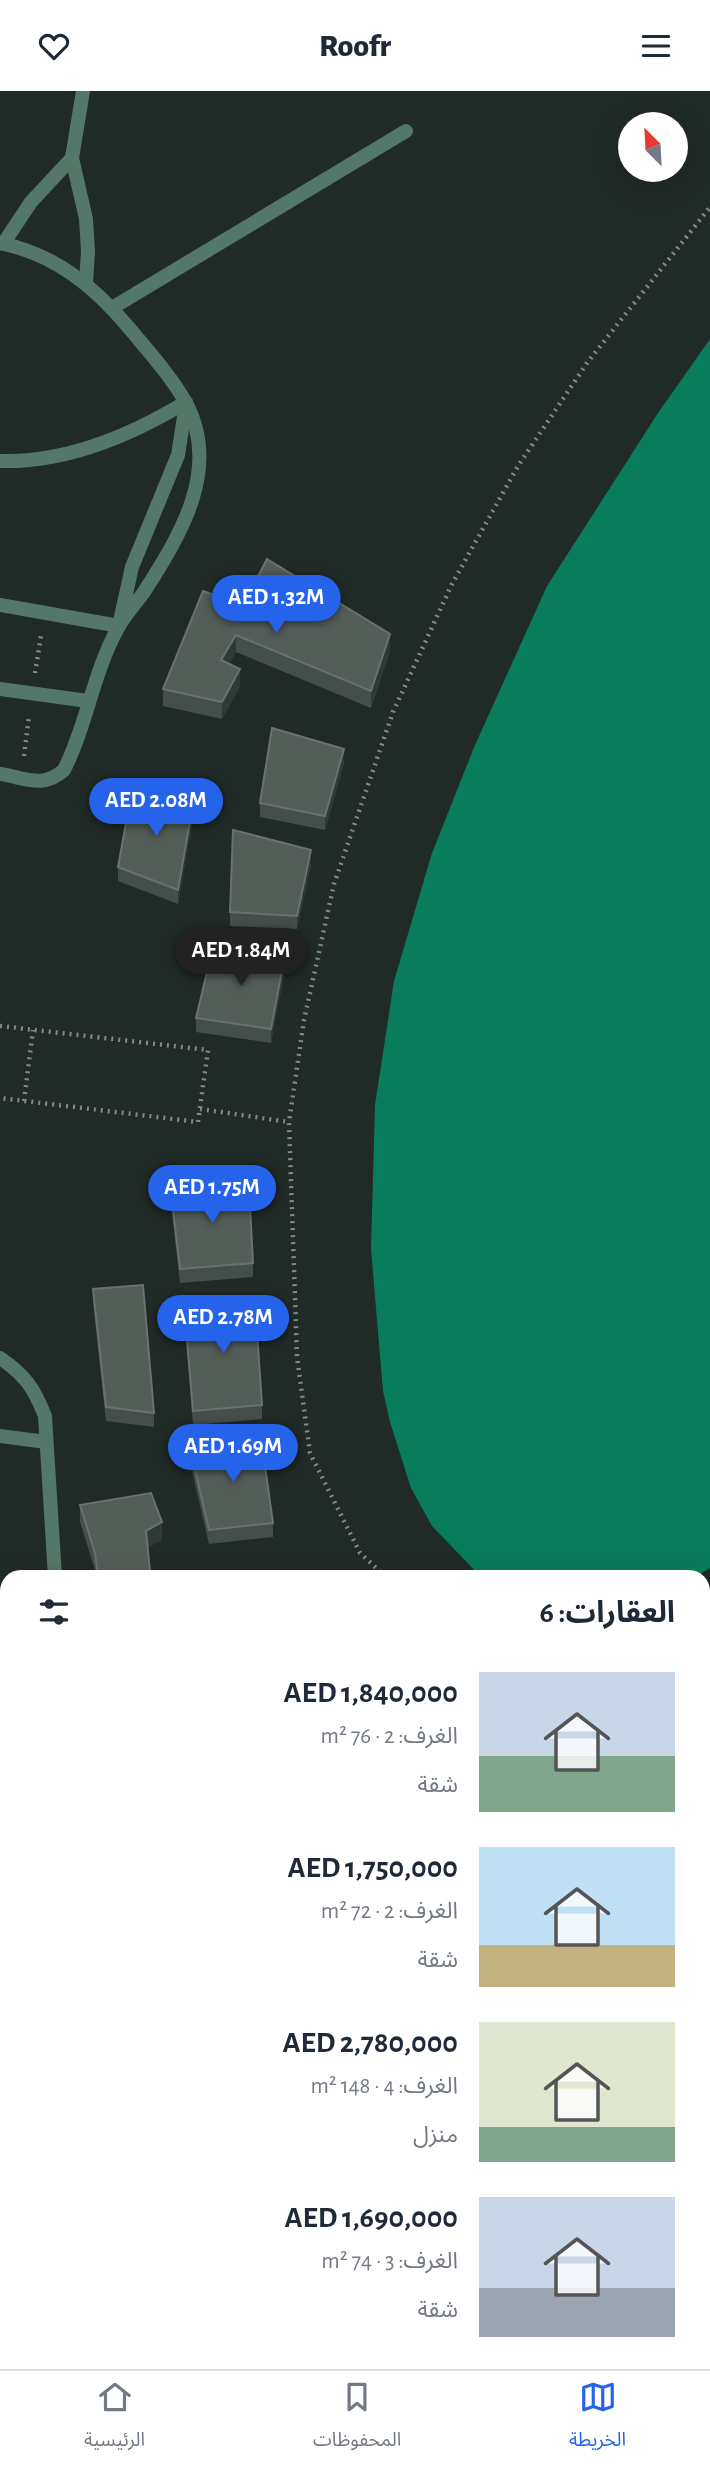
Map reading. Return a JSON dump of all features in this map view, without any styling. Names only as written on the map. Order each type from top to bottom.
[{"type":"street","points":[[83,91],[72,158],[86,219],[86,282]]},
{"type":"street","points":[[112,309],[406,131]]},
{"type":"street","points":[[72,158],[31,202],[2,244],[33,252],[61,265],[86,282],[175,384],[195,422],[200,443],[198,486],[164,559],[119,626]]},
{"type":"street","points":[[0,461],[44,458],[82,450],[141,428],[186,402]]},
{"type":"street","points":[[0,774],[43,783],[55,779],[70,759],[88,701],[119,626],[132,567],[178,455],[186,402]]},
{"type":"street","points":[[0,605],[119,626]]},
{"type":"street","points":[[0,689],[88,701]]},
{"type":"street","points":[[0,1358],[20,1372],[36,1392],[45,1416],[55,1570]]},
{"type":"street","points":[[0,1436],[47,1442]]},
{"type":"path","points":[[378,1570],[360,1553],[310,1453],[297,1357],[289,1122],[304,1020],[334,884],[393,712],[452,584],[518,466],[587,363],[710,207]]},
{"type":"path","points":[[0,1026],[208,1050],[198,1122],[0,1098]]},
{"type":"path","points":[[24,1101],[33,1030]]},
{"type":"path","points":[[200,1109],[289,1122]]},
{"type":"shaded area","points":[[710,339],[710,1568],[474,1570],[432,1526],[411,1488],[383,1391],[371,1249],[375,1105],[394,981],[432,853],[475,745],[547,586],[658,413]]},
{"type":"building","points":[[267,559],[390,634],[371,691],[236,635],[221,660],[240,669],[222,702],[163,689],[203,591],[243,605]]},
{"type":"building","points":[[272,728],[344,749],[325,816],[260,803]]},
{"type":"building","points":[[132,790],[193,804],[178,890],[118,867]]},
{"type":"building","points":[[233,830],[311,850],[297,916],[230,912]]},
{"type":"building","points":[[214,943],[284,960],[271,1029],[196,1018]]},
{"type":"building","points":[[170,1183],[249,1186],[253,1263],[180,1269]]},
{"type":"building","points":[[143,1285],[154,1413],[106,1407],[93,1289]]},
{"type":"building","points":[[255,1302],[262,1405],[193,1411],[184,1303]]},
{"type":"building","points":[[261,1437],[273,1523],[209,1530],[190,1448]]},
{"type":"building","points":[[151,1493],[162,1522],[146,1531],[150,1570],[97,1570],[95,1553],[80,1505]]}]
